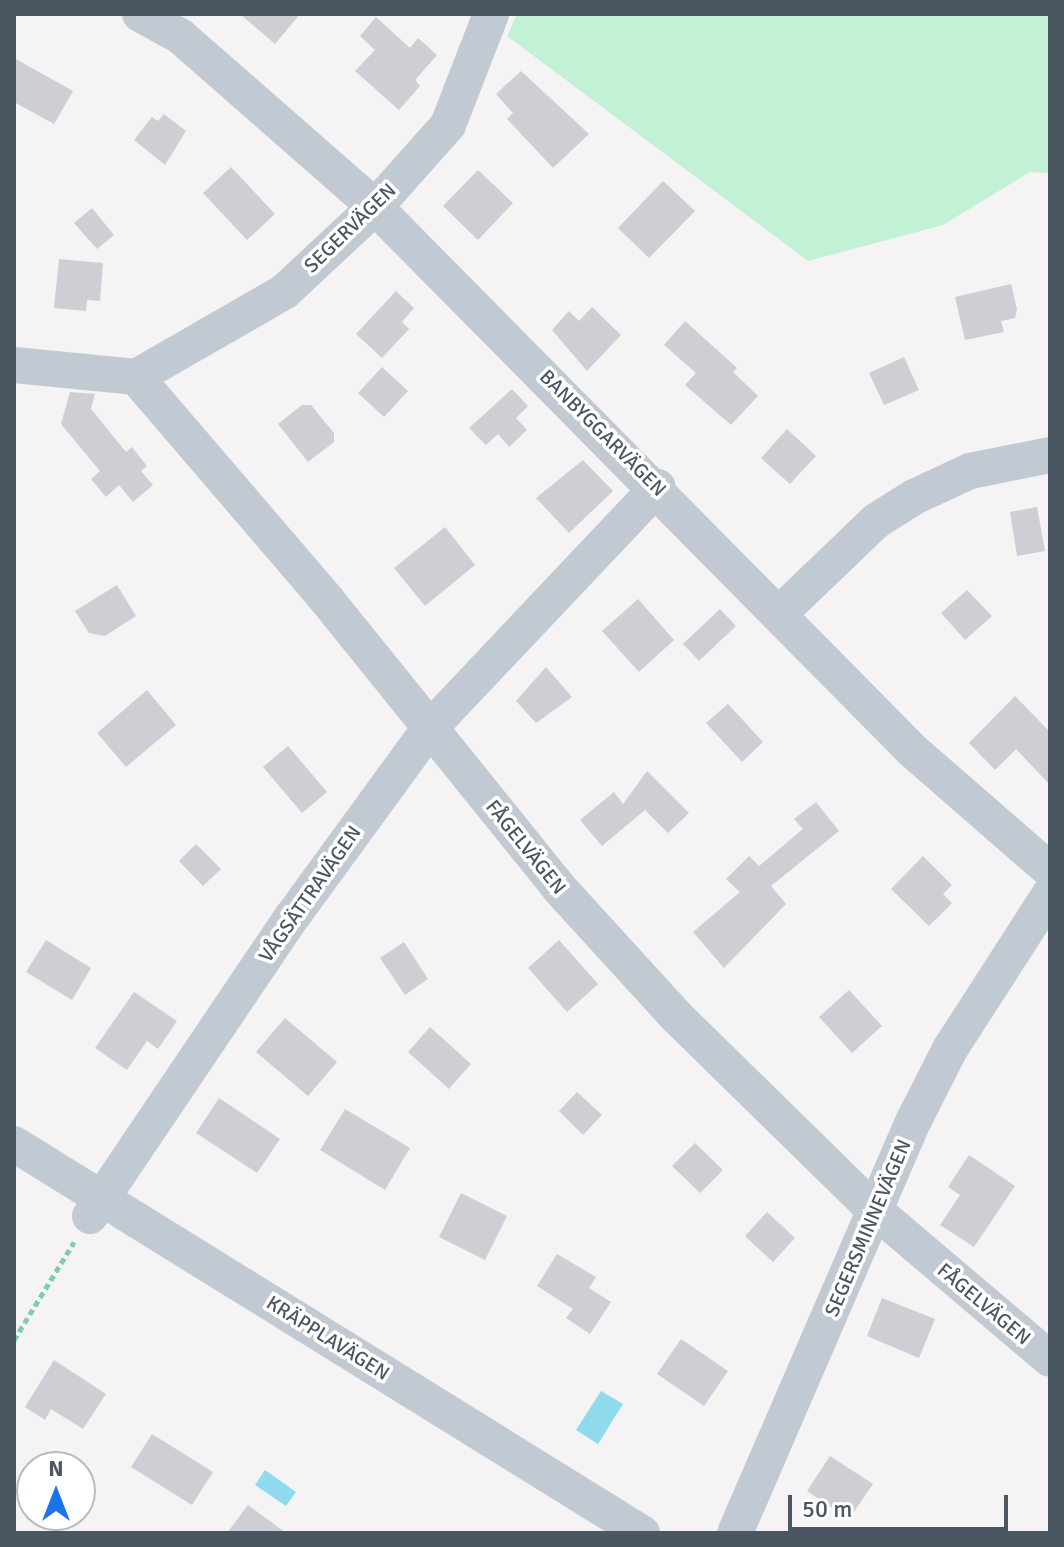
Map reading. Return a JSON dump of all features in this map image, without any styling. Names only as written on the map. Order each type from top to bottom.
[{"type":"street","name":"BANBYGGARVÄGEN","points":[[140,14],[180,36],[375,207],[658,487],[913,751],[1050,870]]},
{"type":"street","name":"SEGERVÄGEN","points":[[136,377],[284,292],[375,207],[448,125],[491,14]]},
{"type":"street","points":[[14,365],[136,377]]},
{"type":"street","name":"FÅGELVÄGEN","points":[[136,377],[566,895],[677,1017],[872,1208],[1050,1359]]},
{"type":"street","points":[[779,614],[876,521],[914,497],[970,471],[1050,455]]},
{"type":"street","name":"VÅGSÄTTRAVÄGEN","points":[[96,1207],[292,917],[429,729],[658,487]]},
{"type":"street","name":"SEGERSMINNEVÄGEN","points":[[735,1533],[867,1234],[872,1208],[950,1049],[1050,894]]},
{"type":"street","name":"KRÄPPLAVÄGEN","points":[[14,1144],[96,1207],[642,1533]]},
{"type":"path","points":[[14,1340],[96,1207]]},
{"type":"green space","points":[[517,14],[1050,14],[1050,173],[1030,172],[943,225],[808,261],[507,36]]},
{"type":"water","points":[[601,1391],[623,1404],[598,1444],[576,1430]]},
{"type":"water","points":[[265,1470],[296,1492],[286,1506],[255,1485]]},
{"type":"building","points":[[240,14],[300,14],[275,44]]},
{"type":"building","points":[[376,17],[410,48],[418,38],[437,55],[415,80],[420,86],[399,110],[355,71],[375,50],[360,36]]},
{"type":"building","points":[[14,58],[73,91],[54,124],[14,102]]},
{"type":"building","points":[[521,71],[589,134],[553,168],[507,119],[513,113],[496,94]]},
{"type":"building","points":[[164,114],[186,131],[165,165],[134,140],[152,117],[158,121]]},
{"type":"building","points":[[231,167],[275,214],[247,240],[203,193]]},
{"type":"building","points":[[478,170],[513,203],[478,240],[443,206]]},
{"type":"building","points":[[663,181],[695,211],[649,258],[618,228]]},
{"type":"building","points":[[92,208],[114,235],[97,249],[74,223]]},
{"type":"building","points":[[59,259],[103,263],[100,301],[87,300],[86,311],[54,308]]},
{"type":"building","points":[[1011,284],[1017,309],[1015,318],[1001,321],[1004,332],[965,340],[955,297]]},
{"type":"building","points":[[396,291],[414,308],[402,322],[409,329],[382,358],[356,334]]},
{"type":"building","points":[[592,307],[621,335],[587,371],[552,330],[569,311],[579,321]]},
{"type":"building","points":[[685,321],[737,368],[733,372],[758,396],[731,425],[685,385],[696,373],[664,345]]},
{"type":"building","points":[[904,357],[919,390],[884,405],[869,373]]},
{"type":"building","points":[[382,367],[408,391],[384,417],[358,393]]},
{"type":"building","points":[[512,389],[528,406],[516,418],[527,430],[509,447],[498,434],[486,445],[469,428]]},
{"type":"building","points":[[70,392],[95,394],[91,409],[126,452],[132,447],[147,466],[141,471],[153,485],[133,502],[119,485],[106,497],[91,479],[100,471],[61,424]]},
{"type":"building","points":[[302,405],[311,405],[334,433],[334,442],[308,462],[278,424]]},
{"type":"building","points":[[787,429],[816,456],[790,484],[761,458]]},
{"type":"building","points":[[583,460],[613,491],[569,533],[536,498]]},
{"type":"building","points":[[1037,507],[1045,551],[1017,556],[1010,512]]},
{"type":"building","points":[[445,527],[475,565],[425,606],[394,568]]},
{"type":"building","points":[[117,585],[136,616],[105,636],[89,633],[75,611]]},
{"type":"building","points":[[967,590],[992,616],[965,640],[941,613]]},
{"type":"building","points":[[638,599],[674,640],[639,672],[602,631]]},
{"type":"building","points":[[720,609],[736,626],[699,661],[683,644]]},
{"type":"building","points":[[546,667],[572,697],[536,723],[516,701]]},
{"type":"building","points":[[147,690],[176,725],[126,767],[97,733]]},
{"type":"building","points":[[1015,696],[1050,732],[1050,785],[1016,749],[995,770],[969,743]]},
{"type":"building","points":[[728,704],[763,742],[742,762],[706,723]]},
{"type":"building","points":[[288,746],[327,792],[302,813],[263,767]]},
{"type":"building","points":[[647,771],[689,813],[668,833],[645,810],[602,846],[580,820],[614,792],[623,804]]},
{"type":"building","points":[[816,802],[839,831],[771,886],[786,904],[724,968],[693,932],[740,892],[726,879],[749,856],[759,866],[803,829],[794,819]]},
{"type":"building","points":[[196,844],[221,869],[203,886],[179,861]]},
{"type":"building","points":[[923,856],[952,885],[943,894],[952,903],[929,926],[891,889]]},
{"type":"building","points":[[46,940],[91,968],[72,1000],[26,972]]},
{"type":"building","points":[[559,940],[598,984],[567,1012],[528,968]]},
{"type":"building","points":[[404,942],[428,979],[405,995],[380,958]]},
{"type":"building","points":[[849,990],[882,1026],[852,1053],[819,1017]]},
{"type":"building","points":[[134,992],[177,1021],[158,1049],[147,1041],[127,1070],[95,1048]]},
{"type":"building","points":[[285,1018],[337,1062],[308,1096],[256,1052]]},
{"type":"building","points":[[430,1027],[471,1064],[449,1089],[408,1052]]},
{"type":"building","points":[[577,1092],[602,1115],[583,1135],[559,1111]]},
{"type":"building","points":[[219,1098],[280,1139],[257,1173],[196,1133]]},
{"type":"building","points":[[345,1109],[410,1148],[385,1190],[320,1150]]},
{"type":"building","points":[[695,1143],[723,1170],[700,1193],[672,1166]]},
{"type":"building","points":[[969,1155],[1015,1186],[974,1247],[940,1225],[960,1195],[948,1187]]},
{"type":"building","points":[[461,1193],[507,1216],[485,1260],[439,1237]]},
{"type":"building","points":[[767,1212],[795,1238],[773,1262],[745,1236]]},
{"type":"building","points":[[557,1254],[596,1277],[589,1288],[611,1302],[590,1334],[566,1318],[573,1309],[537,1286]]},
{"type":"building","points":[[882,1298],[935,1319],[919,1358],[867,1336]]},
{"type":"building","points":[[681,1339],[728,1371],[704,1406],[657,1374]]},
{"type":"building","points":[[54,1360],[106,1394],[83,1429],[51,1409],[45,1420],[25,1407]]},
{"type":"building","points":[[152,1434],[213,1472],[192,1505],[131,1467]]},
{"type":"building","points":[[830,1456],[873,1484],[849,1519],[807,1491]]},
{"type":"building","points":[[248,1505],[286,1533],[227,1533]]}]
